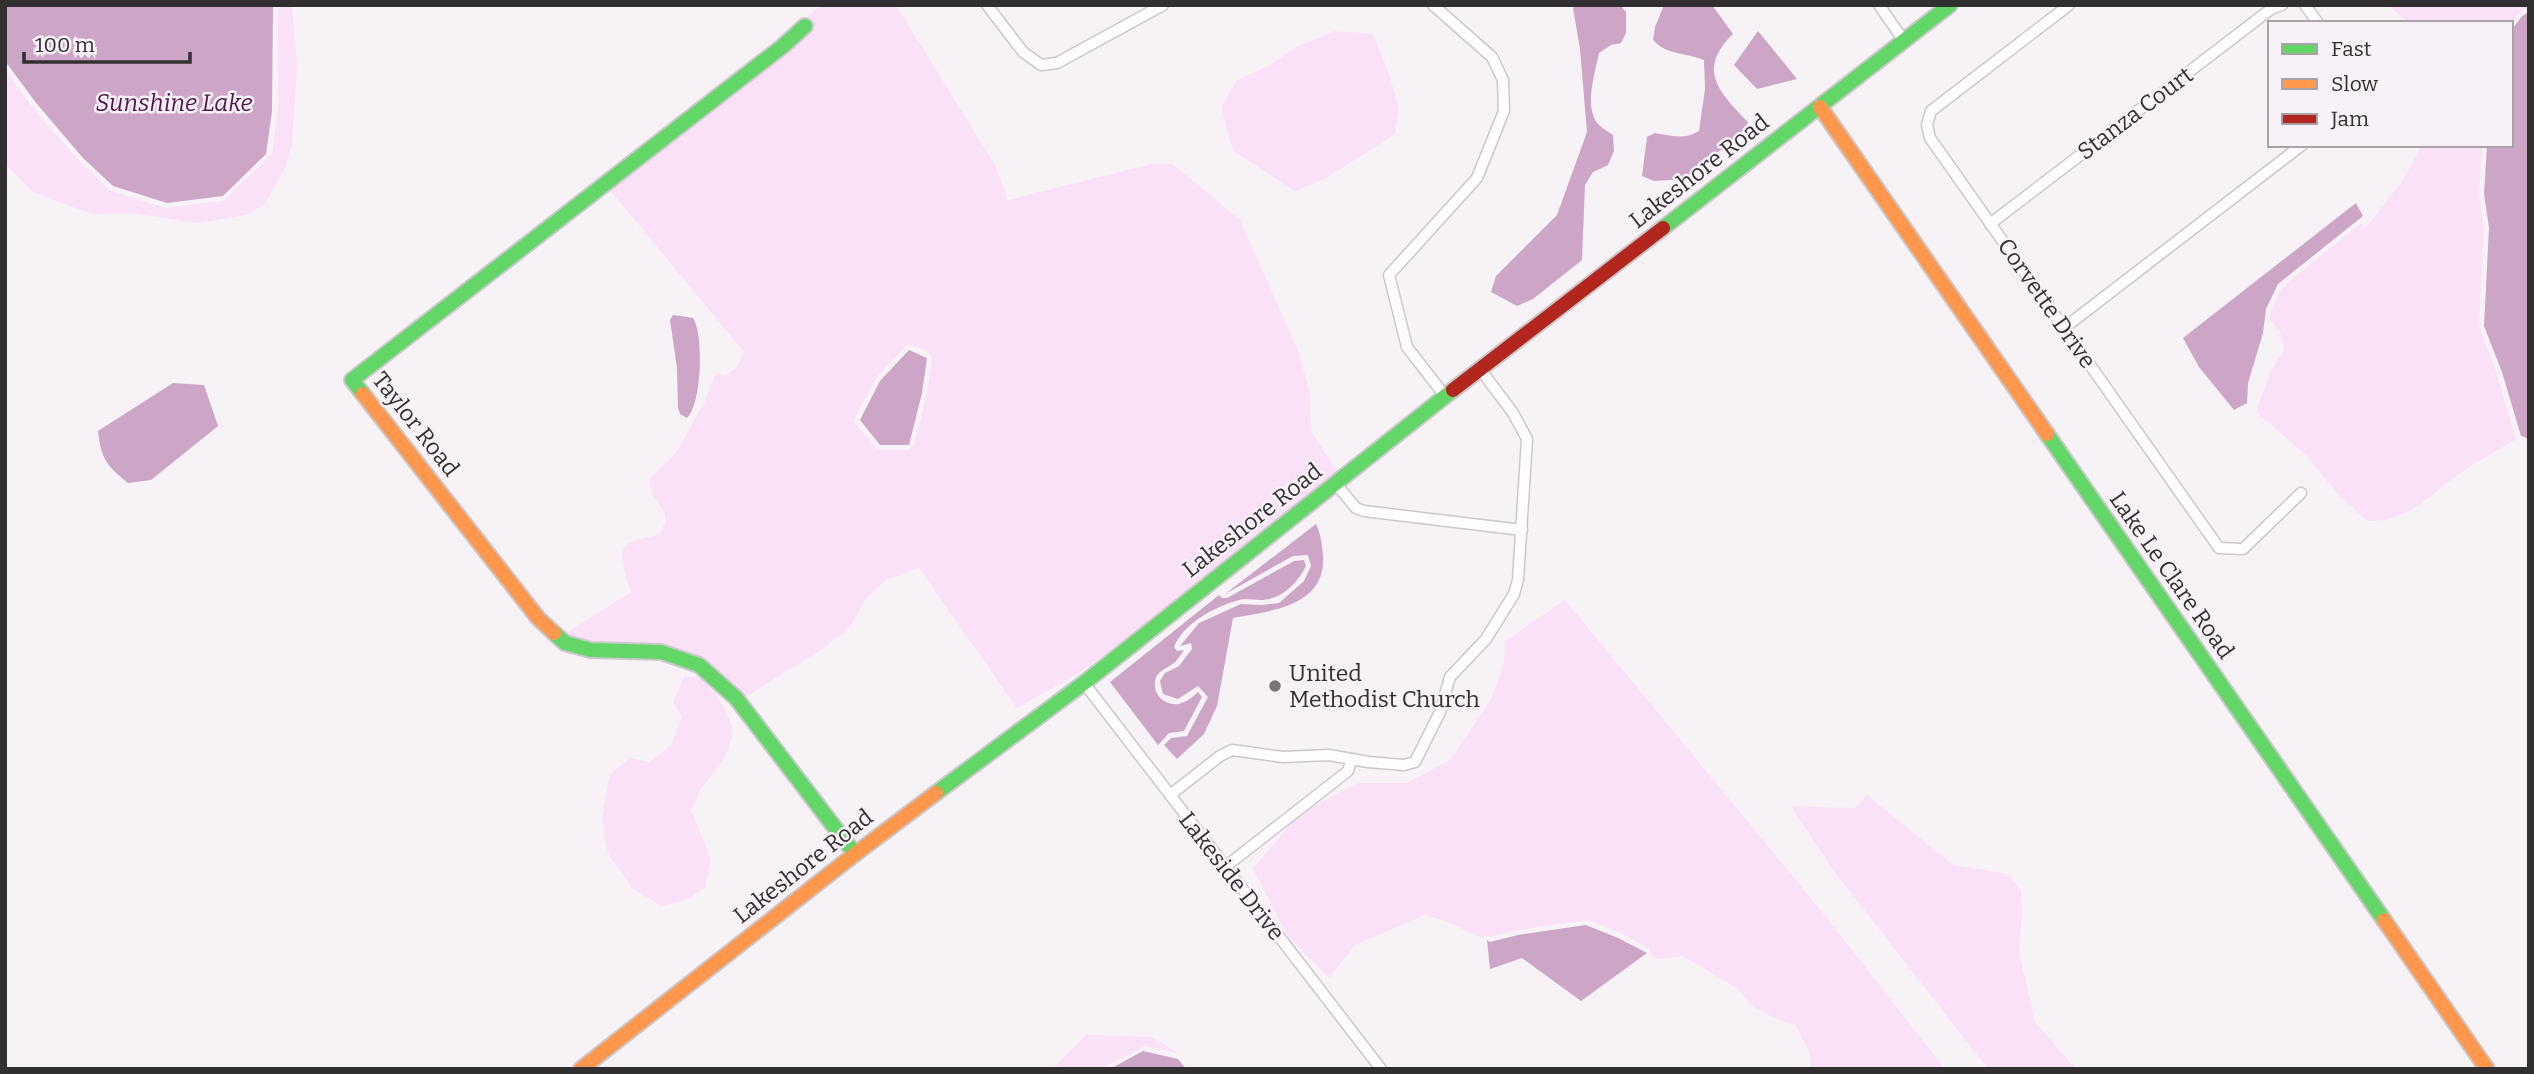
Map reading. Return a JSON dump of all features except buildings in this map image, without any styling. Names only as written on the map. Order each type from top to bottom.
[{"type":"street","points":[[987,5],[1023,52],[1041,65],[1057,63],[1163,5]]},
{"type":"street","points":[[1433,5],[1492,57],[1503,80],[1504,111],[1477,178],[1389,275],[1407,347],[1445,396]]},
{"type":"street","points":[[1879,5],[1904,41]]},
{"type":"street","name":"Lakeshore Road","points":[[581,1069],[856,855],[1084,683],[1445,396],[1950,5]]},
{"type":"street","name":"Corvette Drive","points":[[2069,5],[1931,111],[1927,125],[1930,138],[2219,548],[2244,549],[2301,493]]},
{"type":"street","name":"Stanza Court","points":[[1990,224],[2272,9],[2282,5]]},
{"type":"street","points":[[2305,5],[2317,21]]},
{"type":"street","name":"Taylor Road","points":[[804,26],[783,46],[352,380],[538,618],[565,643],[591,650],[661,652],[699,665],[736,698],[856,855]]},
{"type":"street","name":"Lake Le Clare Road","points":[[1820,107],[2487,1069]]},
{"type":"street","points":[[2064,328],[2299,147]]},
{"type":"street","points":[[1170,795],[1220,756],[1232,750],[1268,756],[1329,755],[1404,765],[1415,762],[1440,712],[1450,677],[1486,639],[1514,594],[1518,580],[1527,439],[1513,413],[1480,369]]},
{"type":"street","points":[[1335,483],[1356,508],[1364,511],[1522,530]]},
{"type":"street","name":"Lakeside Drive","points":[[1084,683],[1381,1069]]},
{"type":"street","points":[[1225,867],[1348,771],[1352,759]]},
{"type":"shaded area","points":[[278,5],[292,5],[297,65],[292,145],[285,169],[264,205],[246,215],[198,223],[131,213],[92,214],[35,193],[5,164],[5,70],[33,108],[79,161],[111,191],[165,208],[223,201],[272,154],[278,111]]},
{"type":"shaded area","points":[[822,5],[896,5],[995,165],[1008,200],[1151,164],[1173,164],[1240,220],[1299,353],[1310,394],[1311,431],[1338,473],[1193,589],[1081,672],[1017,708],[919,568],[886,580],[865,600],[850,627],[824,648],[744,698],[703,661],[593,644],[565,634],[631,592],[623,565],[623,551],[632,542],[659,534],[664,525],[664,512],[653,495],[650,478],[676,453],[705,401],[716,374],[725,376],[737,367],[744,352],[601,179]],"holes":[[[907,345],[918,347],[932,358],[927,393],[914,445],[908,450],[879,450],[854,422],[855,418],[876,378]]]},
{"type":"shaded area","points":[[2388,5],[2529,5],[2513,21],[2407,21]]},
{"type":"shaded area","points":[[1335,31],[1373,34],[1399,108],[1395,134],[1325,179],[1295,191],[1233,151],[1221,108],[1236,81],[1270,65],[1296,47]]},
{"type":"shaded area","points":[[2421,147],[2482,147],[2479,195],[2484,228],[2479,326],[2497,374],[2516,439],[2463,471],[2405,513],[2367,521],[2335,491],[2307,456],[2256,412],[2270,373],[2284,350],[2280,331],[2270,320],[2271,310],[2282,287],[2361,223],[2366,228],[2403,180]]},
{"type":"shaded area","points":[[1565,600],[1823,913],[1945,1069],[1811,1069],[1810,1055],[1796,1025],[1753,1007],[1738,989],[1683,956],[1657,959],[1651,956],[1649,949],[1621,933],[1587,920],[1517,930],[1491,937],[1486,935],[1482,938],[1425,915],[1355,945],[1329,978],[1287,935],[1253,869],[1291,823],[1311,807],[1359,783],[1407,783],[1450,760],[1490,701],[1504,664],[1505,641]]},
{"type":"shaded area","points":[[685,676],[702,678],[726,712],[732,733],[724,758],[701,789],[691,811],[711,859],[705,887],[689,899],[661,906],[632,888],[607,852],[602,818],[610,774],[630,758],[649,762],[671,745],[682,717],[673,702]]},
{"type":"shaded area","points":[[1867,795],[1953,865],[2008,874],[2021,890],[2019,952],[2035,1022],[2076,1069],[1988,1069],[1837,875],[1791,806],[1855,808]]},
{"type":"shaded area","points":[[1086,1035],[1152,1037],[1178,1053],[1145,1046],[1101,1069],[1053,1069]]},
{"type":"water","name":"Sunshine Lake","points":[[5,5],[273,5],[272,111],[266,154],[223,196],[167,203],[113,186],[83,158],[5,61]]},
{"type":"water","points":[[1576,5],[1620,5],[1626,12],[1626,33],[1621,43],[1611,45],[1599,53],[1591,100],[1594,118],[1613,135],[1614,151],[1608,165],[1593,172],[1585,185],[1582,260],[1533,299],[1517,306],[1491,292],[1496,276],[1557,215],[1587,132],[1580,49],[1573,8]]},
{"type":"water","points":[[1664,5],[1712,5],[1733,34],[1722,47],[1714,70],[1721,91],[1748,122],[1746,129],[1686,179],[1654,181],[1642,176],[1647,137],[1655,133],[1683,136],[1699,131],[1705,89],[1704,60],[1670,51],[1653,40]]},
{"type":"water","points":[[2529,12],[2529,439],[2521,436],[2502,372],[2484,326],[2489,228],[2484,194],[2487,147],[2513,147],[2513,28],[2522,16]]},
{"type":"water","points":[[1758,31],[1797,79],[1757,89],[1734,65]]},
{"type":"water","points":[[2356,203],[2363,216],[2278,284],[2266,309],[2263,333],[2248,383],[2247,403],[2234,410],[2199,367],[2183,338]]},
{"type":"water","points":[[673,315],[693,318],[699,339],[700,369],[696,399],[687,418],[680,414],[678,408],[677,368],[670,320]]},
{"type":"water","points":[[909,350],[927,358],[922,393],[909,445],[880,445],[860,420],[880,381]]},
{"type":"water","points":[[173,383],[204,385],[218,426],[151,480],[128,483],[106,461],[98,431]]},
{"type":"water","points":[[1316,524],[1323,556],[1322,573],[1315,586],[1293,604],[1233,618],[1217,706],[1204,734],[1177,759],[1164,745],[1171,738],[1187,736],[1208,697],[1198,686],[1178,699],[1163,694],[1160,681],[1165,673],[1179,666],[1192,649],[1191,643],[1180,646],[1199,623],[1241,604],[1279,603],[1304,581],[1311,566],[1308,555],[1293,556],[1225,594]]},
{"type":"water","points":[[1304,560],[1306,566],[1302,573],[1293,585],[1281,594],[1260,600],[1241,599],[1220,607],[1192,623],[1179,638],[1174,647],[1177,651],[1184,650],[1175,662],[1158,674],[1155,681],[1156,691],[1165,701],[1174,704],[1184,702],[1198,692],[1202,697],[1184,731],[1169,733],[1158,745],[1110,682],[1219,595],[1227,598],[1294,561]]},
{"type":"water","points":[[1586,925],[1647,953],[1581,1001],[1522,958],[1490,969],[1487,940],[1490,942]]},
{"type":"water","points":[[1143,1051],[1178,1059],[1186,1069],[1110,1069]]},
{"type":"traffic: fast","points":[[1663,228],[1950,5]]},
{"type":"traffic: fast","points":[[363,394],[352,380],[783,46],[805,26]]},
{"type":"traffic: fast","points":[[936,793],[1084,683],[1453,390]]},
{"type":"traffic: fast","points":[[2047,434],[2384,920]]},
{"type":"traffic: fast","points":[[554,633],[565,643],[591,650],[661,652],[699,665],[736,698],[855,854]]},
{"type":"traffic: slow","points":[[1820,107],[2047,434]]},
{"type":"traffic: slow","points":[[363,394],[538,618],[554,633]]},
{"type":"traffic: slow","points":[[581,1069],[936,793]]},
{"type":"traffic: slow","points":[[2384,920],[2487,1069]]},
{"type":"traffic: jam","points":[[1453,390],[1663,228]]},
{"type":"place","name":"United Methodist Church","points":[[1275,686]]}]
